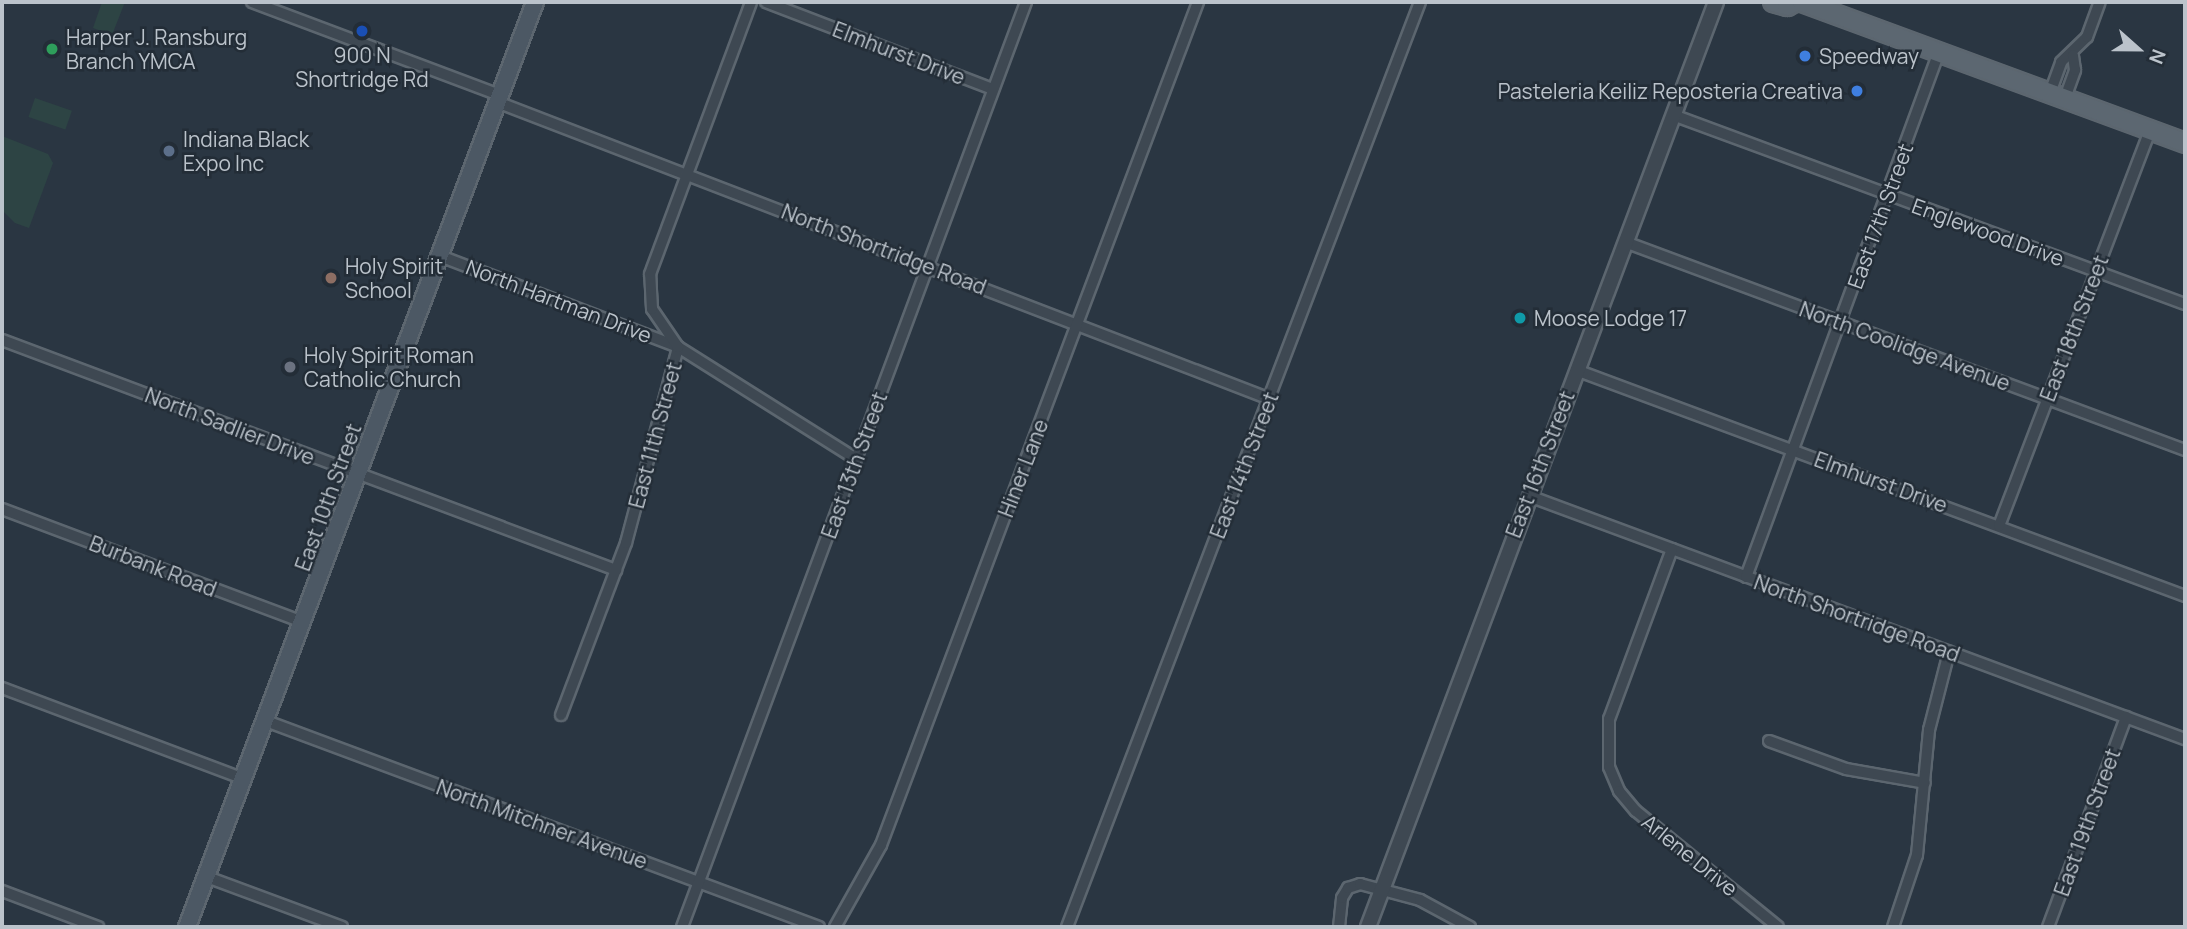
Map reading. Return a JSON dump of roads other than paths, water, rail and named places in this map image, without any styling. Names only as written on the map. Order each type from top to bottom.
[{"type":"main road","name":"East 10th Street","points":[[187,927],[535,2]]},
{"type":"main road","points":[[1773,2],[1787,6],[1795,2]]},
{"type":"main road","points":[[1802,2],[2185,143]]},
{"type":"street","name":"North Shortridge Road","points":[[252,2],[687,174],[1270,399]]},
{"type":"street","name":"East 11th Street","points":[[561,715],[616,570],[678,347],[654,314],[649,283],[751,2]]},
{"type":"street","name":"Elmhurst Drive","points":[[766,2],[993,89]]},
{"type":"street","name":"East 13th Street","points":[[682,927],[1026,2]]},
{"type":"street","name":"Hiner Lane","points":[[835,927],[881,845],[1198,2]]},
{"type":"street","name":"East 14th Street","points":[[1067,927],[1420,2]]},
{"type":"street","name":"East 16th Street","points":[[1368,927],[1380,887],[1716,2]]},
{"type":"street","points":[[2057,95],[2075,70],[2073,55],[2087,37],[2100,2]]},
{"type":"street","name":"East 17th Street","points":[[1746,577],[1939,52]]},
{"type":"street","name":"Englewood Drive","points":[[1673,115],[2185,304]]},
{"type":"street","name":"East 18th Street","points":[[1998,526],[2150,130]]},
{"type":"street","name":"North Coolidge Avenue","points":[[1625,242],[2185,450]]},
{"type":"street","name":"North Hartman Drive","points":[[440,256],[678,347],[856,459]]},
{"type":"street","name":"North Sadlier Drive","points":[[2,340],[616,570]]},
{"type":"street","name":"Elmhurst Drive","points":[[1576,370],[2185,596]]},
{"type":"street","name":"North Shortridge Road","points":[[1528,496],[2185,739]]},
{"type":"street","name":"Burbank Road","points":[[2,509],[303,622]]},
{"type":"street","name":"Arlene Drive","points":[[1672,549],[1608,724],[1606,749],[1612,775],[1636,811],[1778,927]]},
{"type":"street","points":[[1894,927],[1917,855],[1932,717],[1949,652]]},
{"type":"street","points":[[2,688],[244,779]]},
{"type":"street","name":"East 19th Street","points":[[2048,927],[2126,717]]},
{"type":"street","name":"North Mitchner Avenue","points":[[266,721],[819,927]]},
{"type":"street","points":[[1769,741],[1846,769],[1925,783]]},
{"type":"street","points":[[207,877],[342,927]]},
{"type":"street","points":[[1339,927],[1342,898],[1355,884],[1380,887],[1426,902],[1470,927]]},
{"type":"street","points":[[2,891],[98,927]]},
{"type":"place","name":"900 N Shortridge Rd","points":[[362,31]]},
{"type":"place","name":"Harper J. Ransburg Branch YMCA","points":[[52,49]]},
{"type":"place","name":"Speedway","points":[[1805,56]]},
{"type":"place","name":"Pasteleria Keiliz Reposteria Creativa","points":[[1857,91]]},
{"type":"place","name":"Indiana Black Expo Inc","points":[[169,151]]},
{"type":"place","name":"Holy Spirit School","points":[[331,278]]},
{"type":"place","name":"Moose Lodge 17","points":[[1520,318]]},
{"type":"place","name":"Holy Spirit Roman Catholic Church","points":[[290,367]]}]
